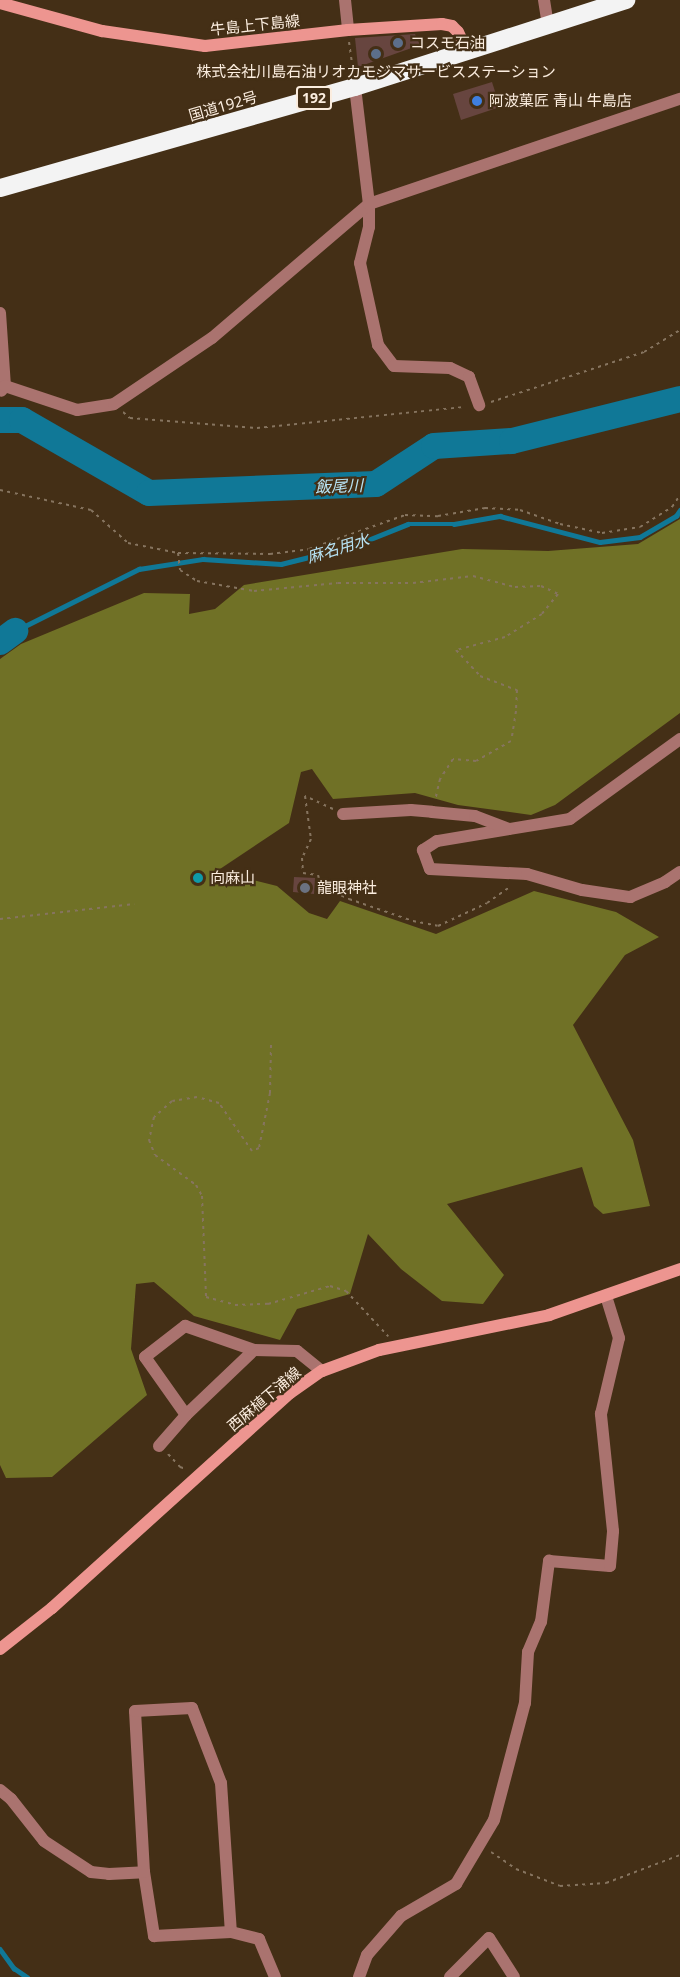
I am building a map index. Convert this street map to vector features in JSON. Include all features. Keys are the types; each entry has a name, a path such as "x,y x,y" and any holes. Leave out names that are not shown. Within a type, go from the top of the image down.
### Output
{"highway":[{"name":"国道192号","path":"0,188 355,87 626,0"}],"main road":[{"name":"牛島上下島線","path":"0,3 102,31 205,46 348,30 442,24 452,26 458,32 467,51"},
{"name":"西麻植下浦線","path":"0,1649 52,1608 290,1393 322,1371 360,1355 515,1323 606,1296 680,1269"}],"street":[{"path":"345,0 348,30"},
{"path":"544,0 548,24"},
{"path":"355,87 369,204 369,227 360,263 378,345 394,366 450,368 469,377 479,405"},
{"path":"0,313 3,389 77,410 114,404 212,338 369,204 680,99"},
{"path":"680,739 570,819 437,841 423,850 430,869 527,874 582,890 630,897 680,872"},
{"path":"343,814 411,810 475,816 511,830"},
{"path":"359,1977 367,1955 400,1916 456,1884 494,1820 525,1703 528,1652 540,1622 549,1561 610,1566 613,1531 601,1414 618,1338 606,1296"},
{"path":"186,1415 145,1357 185,1326 254,1350 297,1351 322,1371"},
{"path":"159,1446 186,1415 254,1350"},
{"path":"231,1932 221,1783 192,1708 135,1711 144,1872 154,1936 231,1932 259,1939 274,1977"},
{"path":"0,1790 11,1799 44,1841 91,1872 109,1874 144,1872"},
{"path":"450,1977 489,1938 513,1977"}],"path":[{"path":"348,30 355,87"},
{"path":"114,404 130,418 257,428 479,405 644,352 680,330"},
{"path":"0,490 91,510 128,543 178,553 270,554 309,549 405,515 438,516 485,508 520,510 560,524 602,532 640,527 672,507 680,495"},
{"path":"178,553 180,570 197,581 254,591 338,584 413,583 473,576 515,587 541,586 558,594 542,614 505,637 456,650 480,675 518,690 516,711 511,741 476,761 453,759 440,779 432,812"},
{"path":"343,814 305,796 311,839 302,858 303,873 318,875 321,886 349,899 412,921 438,926 487,903 527,874"},
{"path":"0,919 134,904"},
{"path":"271,1045 270,1093 259,1148 252,1151 219,1103 197,1097 172,1101 154,1117 149,1140 155,1155 196,1185 202,1196 206,1297 235,1305 268,1304 330,1286 346,1292 398,1346"},
{"path":"159,1446 180,1467 201,1474"},
{"path":"481,1845 516,1869 560,1886 606,1883 680,1855"}],"shaded area":[{"path":"680,519 680,713 555,805 531,815 458,805 415,793 333,799 312,769 301,772 289,823 217,871 277,886 309,913 327,919 340,901 436,934 534,891 616,912 659,937 625,955 573,1025 633,1140 650,1206 603,1214 594,1206 582,1167 447,1204 504,1275 483,1304 442,1301 401,1269 368,1234 350,1294 297,1309 280,1340 194,1316 154,1282 136,1284 131,1349 147,1395 52,1477 6,1478 0,1465 0,659 21,644 144,593 190,594 189,614 215,609 244,585 462,549 548,551 638,544"}],"building":[{"name":"株式会社川島石油リオカモジマサービスステーション","path":"415,34 420,45 358,67 355,38"},
{"name":"阿波菓匠 青山 牛島店","path":"492,82 500,107 461,120 453,94"},
{"path":"294,877 315,878 314,894 293,892"}],"waterway":[{"name":"飯尾川","path":"0,420 22,420 149,493 376,484 434,446 512,441 680,399"},
{"name":"麻名用水","path":"15,631 139,569 203,559 281,564 353,546 408,524 454,524 500,516 600,542 640,537 676,516 680,510"},
{"name":"麻名用水","path":"0,642 15,631"},
{"path":"0,1949 14,1968 27,1977"}],"place":[{"name":"コスモ石油","path":"398,43"},
{"name":"株式会社川島石油リオカモジマサービスステーション","path":"376,54"},
{"name":"阿波菓匠 青山 牛島店","path":"477,101"},
{"name":"向麻山","path":"198,878"},
{"name":"龍眼神社","path":"305,888"}]}
